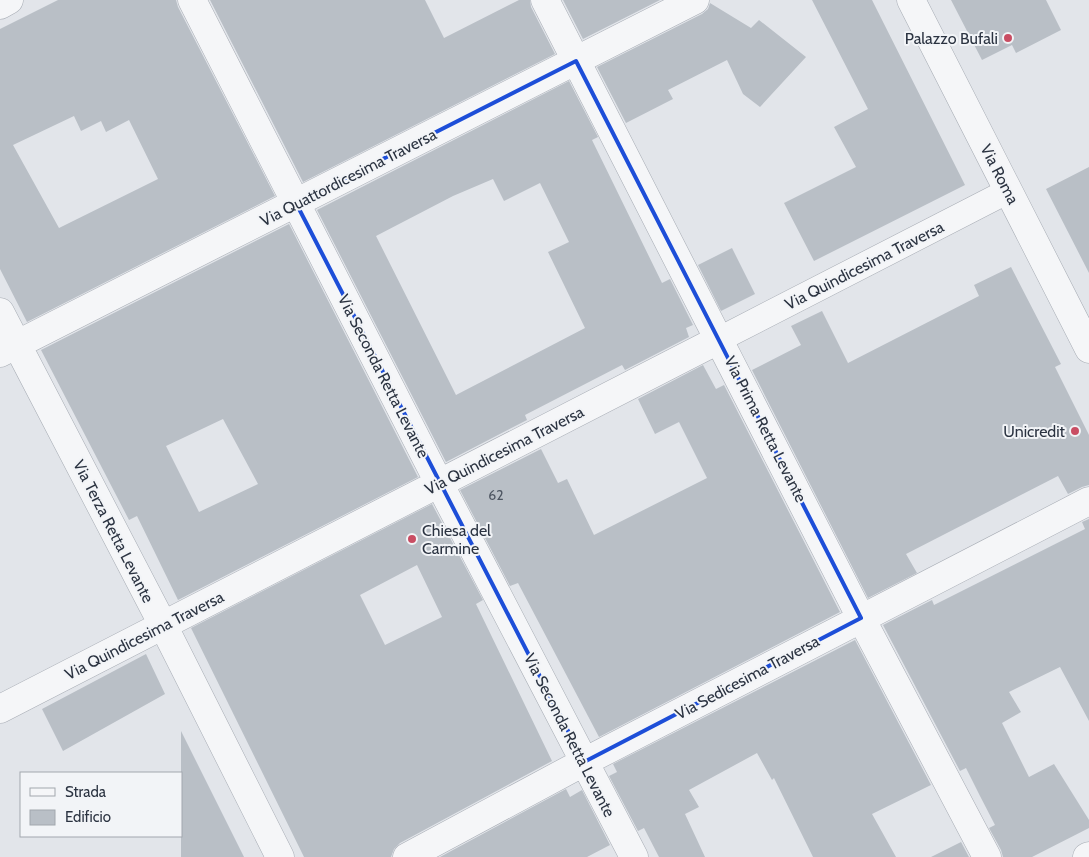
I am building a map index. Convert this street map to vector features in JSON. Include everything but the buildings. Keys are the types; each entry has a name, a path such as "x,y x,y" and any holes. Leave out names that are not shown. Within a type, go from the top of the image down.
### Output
{"street":[{"path":"0,5 9,0"},
{"name":"Via Seconda Retta Levante","path":"192,0 439,483 634,857"},
{"name":"Via Prima Retta Levante","path":"545,0 862,618 988,857"},
{"name":"Via Quattordicesima Traversa","path":"8,349 695,0"},
{"name":"Via Roma","path":"910,0 1089,349"},
{"name":"Via Quindicesima Traversa","path":"0,709 1008,192"},
{"name":"Via Terza Retta Levante","path":"0,312 8,349 163,625 280,857"},
{"name":"Via Sedicesima Traversa","path":"407,857 584,762 1089,501"}],"highlighted area":[{"path":"576,61 861,618 584,762 296,203"}],"place":[{"name":"Palazzo Bufali","path":"1008,38"},
{"name":"Unicredit","path":"1075,431"},
{"name":"Chiesa del Carmine","path":"412,539"}]}
